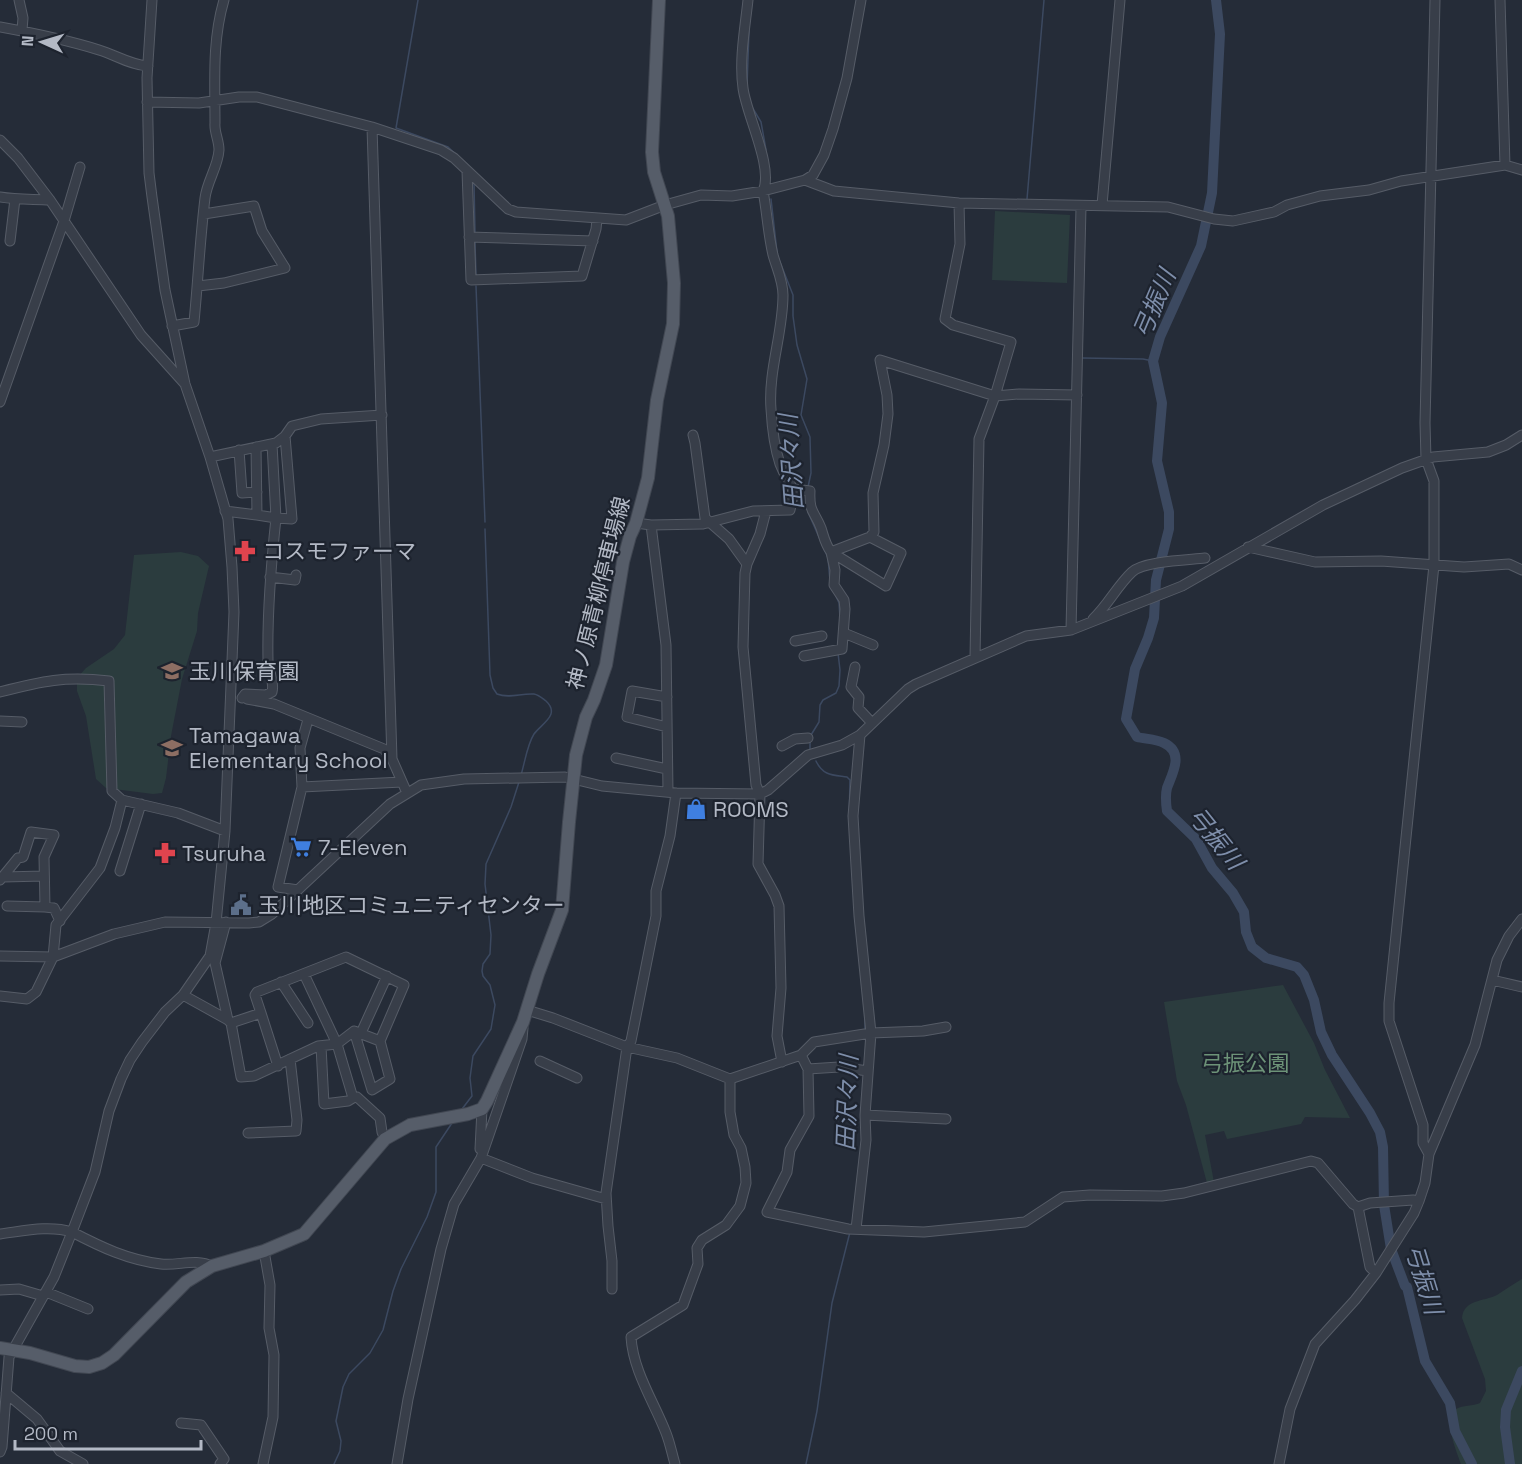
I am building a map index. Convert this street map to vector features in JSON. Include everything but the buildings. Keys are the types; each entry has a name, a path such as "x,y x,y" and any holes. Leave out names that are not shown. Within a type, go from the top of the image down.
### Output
{"main road":[{"name":"神ノ原青柳停車場線","path":"482,1109 525,1016 562,910 573,777 586,717 606,665 623,562 648,478 657,400 673,324 674,266 671,234 665,205 654,172 652,152 659,0"},
{"path":"6,1349 75,1366 89,1367 102,1363 114,1355 186,1282 212,1266 264,1251 304,1234 385,1139 410,1125 482,1109"}],"street":[{"path":"19,0 23,18 22,30"},
{"path":"152,0 147,102 149,173 172,326 185,384 210,456 225,511 232,567 234,612 225,831 221,922 215,963 241,1077 254,1076 318,1046 337,1044 358,1032 387,976"},
{"path":"172,326 194,322 205,195 216,168 219,152 219,140 214,127 214,58 216,29 224,0"},
{"path":"748,0 743,89 762,155 766,186 763,191 773,254 782,280 783,296 772,371 771,408 774,440 781,465 802,490 820,527 824,542 831,552 835,570 834,585 844,600 845,609 844,633 837,650 804,656"},
{"path":"147,102 199,103 239,97 257,97 372,127 441,150 454,158 508,209 516,212 626,220 700,195 732,196 763,191 805,180 813,175 833,129 847,78 861,0"},
{"path":"1102,205 1120,0"},
{"path":"1429,1154 1423,1143 1423,1125 1389,1021 1389,1003 1434,565 1434,481 1426,459 1425,423 1435,0"},
{"path":"1500,0 1505,165"},
{"path":"0,27 22,30 106,52 136,65 148,66"},
{"path":"372,127 392,759"},
{"path":"0,140 18,158 50,200 141,336 185,384"},
{"path":"805,180 834,191 959,203 1168,207 1214,219 1241,219 1274,212 1287,205 1320,196 1369,190 1401,181 1505,165 1522,170"},
{"path":"0,402 64,221 80,166"},
{"path":"472,176 469,237 471,280 582,276 597,219"},
{"path":"0,197 15,200 50,200"},
{"path":"10,241 15,200"},
{"path":"959,203 960,244 945,320 953,325 1011,342 979,439 975,658"},
{"path":"198,286 224,284 285,268 262,231 254,206 204,213"},
{"path":"1071,630 1081,207"},
{"path":"469,237 593,241"},
{"path":"831,552 870,537 874,532 873,493 884,445 888,414 880,360 995,396 1077,395"},
{"path":"210,456 272,444 285,436 292,426 321,419 382,415"},
{"path":"693,435 705,518 729,539 747,564"},
{"path":"0,956 53,957 114,934 165,922 259,922 272,914 383,811 407,792 421,785 441,781 573,777 602,786 672,793 760,794 768,790 808,755 842,745 860,735 908,688 1026,636 1071,630 1182,586 1323,505 1426,459 1488,452 1522,435"},
{"path":"225,511 292,519 285,436"},
{"path":"242,698 245,694 266,695 272,692 274,686 268,663 270,577 276,518 272,444"},
{"path":"256,447 257,515"},
{"path":"239,450 242,493 257,492"},
{"path":"258,481 274,481"},
{"path":"636,523 651,525 710,522 753,511 790,510 802,490"},
{"path":"766,511 760,534 747,564 743,647 756,785 760,794 758,864 779,906 781,988 777,1036 782,1062"},
{"path":"612,1289 612,1261 606,1199 614,1131 627,1047 631,1041 656,916 656,891 670,836 672,793 667,769 666,645 651,525"},
{"path":"831,552 886,586 901,554 870,537"},
{"path":"1248,548 1315,562 1381,561 1464,567 1509,564 1522,570"},
{"path":"1089,622 1105,607 1133,571 1142,566 1205,558"},
{"path":"270,577 295,580 296,575"},
{"path":"844,633 873,645"},
{"path":"795,640 822,636"},
{"path":"855,667 851,687 859,697 858,708 872,723"},
{"path":"0,692 54,679 80,678 109,681 112,791 122,800 178,813 225,831"},
{"path":"667,697 632,691 627,717 667,727"},
{"path":"230,697 274,704 384,749 392,759 407,792"},
{"path":"0,721 22,722"},
{"path":"298,890 278,887 302,787 300,748 307,723"},
{"path":"853,1229 866,1140 867,1034 853,816 860,735"},
{"path":"782,746 795,739 808,738"},
{"path":"616,758 667,769"},
{"path":"302,787 402,782"},
{"path":"0,996 27,999 32,997 53,957 56,925 100,868 115,828 122,800"},
{"path":"120,871 141,804"},
{"path":"2,878 18,858 23,857 31,832 54,835 44,857 45,907"},
{"path":"2,878 44,876"},
{"path":"7,906 54,908 60,921"},
{"path":"1279,1464 1290,1409 1315,1344 1376,1273 1419,1201 1425,1183 1429,1154 1475,1045 1497,960 1509,936 1522,919"},
{"path":"0,1452 9,1357 6,1349 45,1294 72,1232 95,1172 109,1111 130,1060 210,956 221,922"},
{"path":"278,1066 255,995 257,992 346,957 404,985 380,1041 390,1079 372,1090 358,1032"},
{"path":"304,975 337,1044 353,1098"},
{"path":"1492,980 1522,987"},
{"path":"281,982 308,1023"},
{"path":"183,994 230,1022 261,1013"},
{"path":"397,1464 408,1399 441,1249 454,1204 481,1158 522,1039 525,1016 553,1018 627,1047 677,1058 730,1079 801,1055 814,1042 867,1034 923,1031 945,1027"},
{"path":"358,1032 380,1041"},
{"path":"321,1046 324,1104 348,1101 357,1097 380,1118 385,1139"},
{"path":"801,1055 808,1069 809,1116 790,1150 787,1172 767,1212 853,1229 924,1232 1025,1222 1063,1197 1162,1196 1184,1193 1311,1161 1318,1163 1358,1207 1370,1267 1376,1273"},
{"path":"248,1133 297,1131 290,1059"},
{"path":"540,1061 577,1078"},
{"path":"808,1069 839,1067 866,1071"},
{"path":"675,1464 666,1433 657,1416 632,1350 631,1337 683,1305 698,1264 697,1248 702,1240 726,1225 740,1206 746,1183 745,1167 741,1148 734,1135 730,1112 730,1079"},
{"path":"481,1158 482,1109"},
{"path":"865,1115 946,1119"},
{"path":"481,1158 532,1178 606,1199"},
{"path":"1358,1207 1370,1203 1419,1201"},
{"path":"0,1234 34,1229 62,1229 132,1260 164,1264 203,1262 212,1266"},
{"path":"263,1464 273,1417 274,1355 269,1328 270,1285 264,1251"},
{"path":"0,1290 20,1289 45,1294 88,1309"},
{"path":"6,1393 37,1419 60,1451 83,1464"},
{"path":"181,1423 201,1425 224,1459 220,1464"}],"green space":[{"path":"995,211 1070,215 1067,283 992,280"},
{"path":"181,552 198,556 209,566 198,613 197,631 182,679 162,793 106,788 96,779 86,716 77,691 77,678 86,668 114,649 125,635 134,555"},
{"name":"弓振公園","path":"1283,985 1350,1118 1305,1117 1301,1124 1227,1139 1224,1131 1205,1135 1214,1182 1207,1183 1186,1105 1177,1081 1164,1002"},
{"path":"1522,1279 1522,1464 1461,1464 1450,1427 1452,1413 1456,1409 1480,1403 1486,1391 1485,1379 1462,1318 1466,1307 1470,1304 1497,1295"}],"waterway":[{"path":"418,0 396,128 448,147 476,173"},
{"path":"1027,199 1044,0"},
{"name":"弓振川","path":"1216,0 1220,34 1212,193 1201,246 1160,337 1153,361 1162,403 1157,461 1169,512 1169,529 1156,580 1154,618 1135,669 1126,719 1137,737 1161,742 1174,752 1174,770 1166,794 1167,811 1196,839 1212,868 1233,893 1244,912 1246,932 1252,947 1266,958 1297,967 1304,975 1314,1000 1321,1032 1332,1055 1380,1132 1383,1147 1384,1205 1391,1249 1407,1287 1425,1361 1450,1403 1455,1431 1472,1464"},
{"name":"田沢々川","path":"747,86 749,31"},
{"name":"田沢々川","path":"752,107 761,122 766,150"},
{"path":"474,183 475,232"},
{"name":"田沢々川","path":"771,199 777,252"},
{"path":"475,242 476,276"},
{"name":"田沢々川","path":"778,257 793,295 797,345 807,379 801,415 810,437 811,473 808,487"},
{"path":"476,286 485,522"},
{"path":"1082,358 1153,361"},
{"name":"田沢々川","path":"808,512 828,558 830,581"},
{"path":"485,529 490,675 493,688 497,694 502,695 537,695 546,701 551,711 551,715 532,738 521,775"},
{"name":"田沢々川","path":"835,594 839,603 840,618"},
{"name":"田沢々川","path":"811,735 819,722 820,705 823,700 836,693 839,686 838,653"},
{"name":"田沢々川","path":"810,742 810,749"},
{"name":"田沢々川","path":"816,761 825,772 847,777 850,780 849,824"},
{"path":"462,1109 472,1096 470,1078 473,1056 491,1029 495,1005 490,985 482,971 483,964 490,954 491,935 485,884 486,864 511,807 519,782"},
{"name":"田沢々川","path":"865,1020 865,1030"},
{"path":"334,1464 340,1451 341,1441 336,1421 343,1387 349,1374 370,1353 383,1330 401,1269 427,1217 436,1192 436,1147 452,1123"},
{"name":"田沢々川","path":"806,1464 817,1411 832,1303 850,1232"},
{"path":"1510,1464 1505,1427 1506,1410 1522,1371"}],"place":[{"name":"コスモファーマ","path":"245,551"},
{"name":"玉川保育園","path":"172,671"},
{"name":"Tamagawa Elementary School","path":"172,748"},
{"name":"ROOMS","path":"696,809"},
{"name":"7-Eleven","path":"301,847"},
{"name":"Tsuruha","path":"165,853"},
{"name":"玉川地区コミュニティセンター","path":"241,905"}]}
